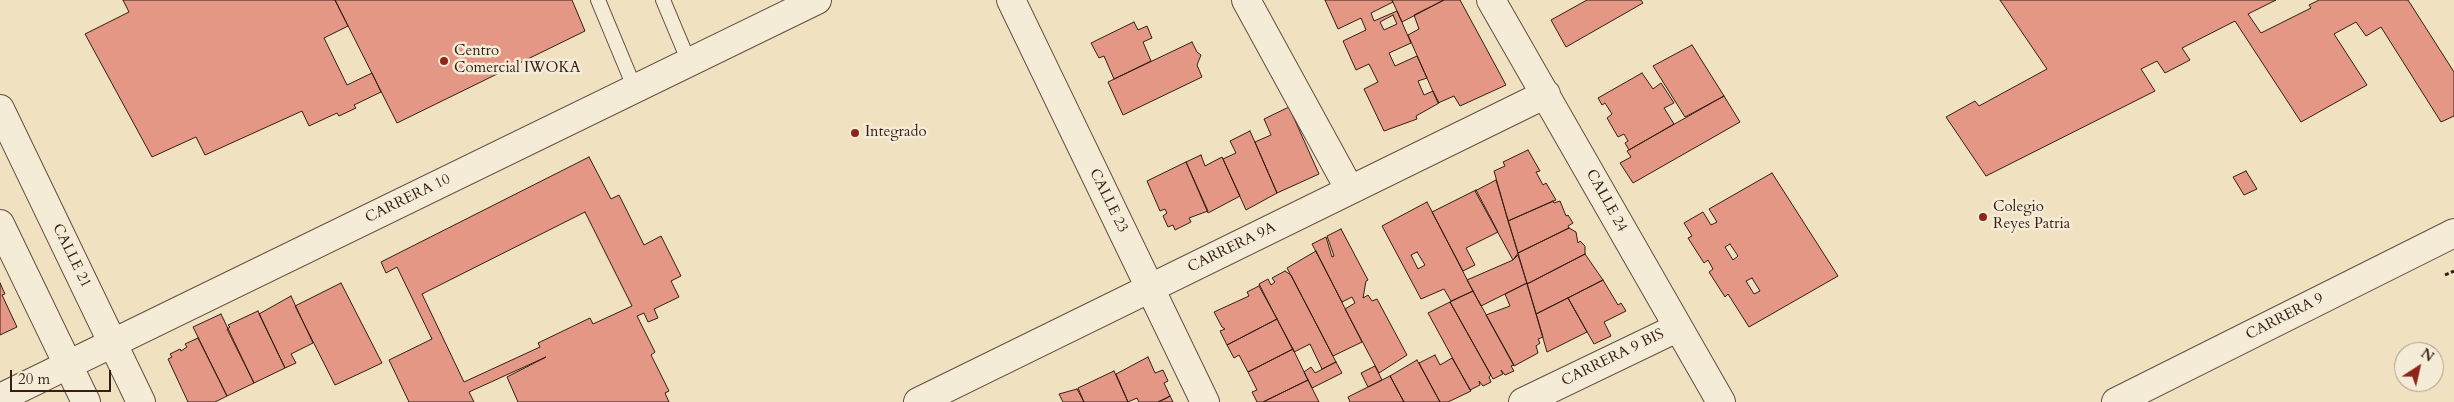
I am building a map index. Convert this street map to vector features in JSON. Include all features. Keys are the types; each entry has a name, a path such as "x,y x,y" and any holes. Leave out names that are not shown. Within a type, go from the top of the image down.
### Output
{"street":[{"name":"CARRERA 10","path":"0,398 816,0"},
{"name":"CALLE 23","path":"1010,0 1205,402"},
{"path":"1246,0 1350,190"},
{"name":"CALLE 24","path":"1492,0 1677,328 1721,402"},
{"name":"CARRERA 9A","path":"918,402 1546,94"},
{"name":"CALLE 21","path":"0,110 141,402"},
{"path":"0,224 86,402"},
{"name":"CARRERA 9","path":"2116,402 2454,233"},
{"name":"CARRERA 9 BIS","path":"1523,402 1677,328"}],"lane":[{"path":"598,0 635,89"},
{"path":"664,0 689,62"}],"building":[{"path":"123,0 335,0 348,26 324,38 347,85 372,73 381,92 354,105 356,108 339,116 337,113 309,126 302,111 205,155 196,137 152,157 85,34 129,12"},
{"name":"Centro Comercial IWOKA","path":"335,0 572,0 585,31 397,123"},
{"path":"1325,0 1392,0 1393,2 1371,13 1374,21 1397,11 1411,43 1389,53 1395,66 1417,56 1427,78 1418,81 1424,95 1433,91 1439,103 1416,116 1417,119 1384,131 1364,89 1378,82 1369,64 1356,70 1343,41 1366,30 1361,18 1338,29","holes":["1393,15 1397,24 1384,30 1380,22"]},
{"path":"1392,0 1444,0 1402,22"},
{"path":"1444,0 1460,0 1506,85 1460,106 1454,96 1438,103 1408,35 1419,29 1414,15"},
{"path":"1587,0 1641,0 1643,3 1566,47 1551,20"},
{"path":"2000,0 2276,0 2248,14 2261,33 2311,8 2309,5 2319,0 2408,0 2454,72 2454,116 2441,122 2381,27 2366,36 2356,22 2334,34 2367,85 2301,122 2235,21 2182,48 2190,60 2165,73 2157,61 2141,69 2155,91 1986,176 1946,117 1975,101 1979,106 2047,69"},
{"path":"1134,22 1138,30 1147,26 1152,38 1143,42 1151,61 1114,79 1104,56 1099,58 1091,43"},
{"path":"1192,42 1197,52 1201,55 1197,65 1202,77 1123,115 1108,82"},
{"path":"1692,45 1724,96 1685,117 1653,66"},
{"path":"1642,73 1653,89 1661,83 1674,103 1664,108 1674,124 1629,150 1625,143 1628,141 1624,134 1618,137 1607,118 1612,114 1605,103 1602,105 1598,98"},
{"path":"1724,96 1740,122 1633,183 1620,163 1631,157 1627,151"},
{"path":"1289,107 1319,174 1277,193 1255,142 1271,135 1264,119"},
{"path":"1250,131 1277,193 1246,210 1223,159 1236,153 1230,141"},
{"path":"1528,150 1540,171 1536,172 1543,185 1546,183 1556,200 1508,221 1494,171 1505,166 1503,162"},
{"path":"1201,155 1205,166 1222,157 1240,196 1208,213 1186,162"},
{"path":"589,157 611,199 619,195 644,245 661,236 681,276 671,281 679,297 654,309 658,318 648,322 644,313 637,316 655,352 651,355 669,391 665,393 669,402 518,402 507,377 546,357 469,392 474,402 409,402 389,360 432,339 397,267 386,273 381,262","holes":["585,212 632,306 593,324 590,318 538,343 540,347 464,382 422,294"]},
{"path":"1186,162 1208,211 1189,218 1191,222 1175,230 1173,225 1168,227 1163,216 1167,213 1165,209 1160,211 1147,181"},
{"path":"2246,171 2257,189 2244,195 2233,177"},
{"path":"1772,173 1838,276 1749,327 1728,294 1725,297 1709,272 1713,269 1708,260 1704,263 1688,238 1692,236 1684,223 1703,212 1711,225 1717,222 1709,209","holes":["1730,244 1738,256 1733,260 1725,247","1752,278 1760,291 1754,294 1746,281"]},
{"path":"1496,180 1518,253 1513,260 1475,191"},
{"path":"1476,190 1498,232 1466,248 1475,265 1463,271 1432,212"},
{"path":"1553,201 1554,203 1560,201 1566,216 1568,215 1573,223 1568,226 1569,228 1518,253 1508,221"},
{"path":"1427,202 1473,291 1451,301 1444,289 1421,299 1382,226","holes":["1417,252 1425,265 1418,269 1411,255"]},
{"path":"1569,228 1576,232 1578,243 1580,241 1585,246 1585,254 1527,284 1518,253"},
{"path":"1341,229 1368,280 1366,281 1363,298 1368,295 1372,301 1377,299 1407,355 1379,373 1345,309 1355,303 1352,297 1342,302 1312,244 1326,237 1332,257 1334,256 1327,236"},
{"path":"1316,251 1362,342 1333,356 1287,268"},
{"path":"1585,254 1603,280 1536,314 1527,284"},
{"path":"1518,255 1527,283 1481,306 1467,280 1513,260"},
{"path":"1285,271 1291,275 1336,362 1322,369 1310,344 1294,352 1259,284 1268,279 1271,285 1275,282 1272,278"},
{"path":"1603,280 1618,305 1621,303 1626,311 1604,322 1611,336 1594,344 1568,298"},
{"path":"0,283 5,294 2,295 17,327 0,335"},
{"path":"341,283 382,363 335,385 295,306"},
{"path":"1527,283 1543,337 1538,339 1540,343 1536,346 1538,353 1514,366 1486,315 1510,306 1505,294"},
{"path":"1259,286 1277,319 1227,345 1220,331 1225,329 1214,312 1249,296 1247,292"},
{"path":"1473,291 1514,365 1511,366 1514,371 1505,375 1501,370 1503,374 1493,379 1450,302"},
{"path":"291,296 313,343 291,354 296,363 285,368 259,314"},
{"path":"1568,298 1587,332 1547,352 1536,314"},
{"path":"1450,302 1491,375 1489,377 1491,382 1483,386 1479,381 1480,385 1470,390 1428,313"},
{"path":"258,311 285,368 254,383 227,329 230,327 228,325"},
{"path":"221,314 254,383 227,396 193,327"},
{"path":"1277,319 1293,349 1248,372 1239,355 1234,358 1227,345"},
{"path":"198,338 227,396 215,402 188,402 168,359 172,357 170,354 180,349 181,351 187,347 185,344"},
{"path":"1293,349 1308,380 1263,402 1257,402 1252,392 1257,390 1248,372"},
{"path":"1435,355 1440,365 1452,358 1471,391 1448,402 1440,402 1419,363"},
{"path":"1148,357 1155,373 1163,370 1168,381 1164,383 1170,396 1158,402 1139,402 1137,398 1128,402 1116,374"},
{"path":"1417,360 1440,402 1404,402 1390,376"},
{"path":"1336,362 1342,373 1312,388 1304,372 1311,367 1315,373"},
{"path":"1375,366 1382,380 1368,387 1361,373"},
{"path":"1114,371 1128,402 1084,402 1078,388"},
{"path":"1390,376 1404,402 1350,402 1348,397"},
{"path":"1308,380 1319,402 1263,402"},
{"path":"1077,389 1084,402 1063,402 1059,394"},
{"path":"1170,396 1173,402 1158,402 1167,398"}],"place":[{"name":"Centro Comercial IWOKA","path":"444,61"},
{"name":"Integrado","path":"855,133"},
{"name":"Colegio Reyes Patria","path":"1983,217"}]}
